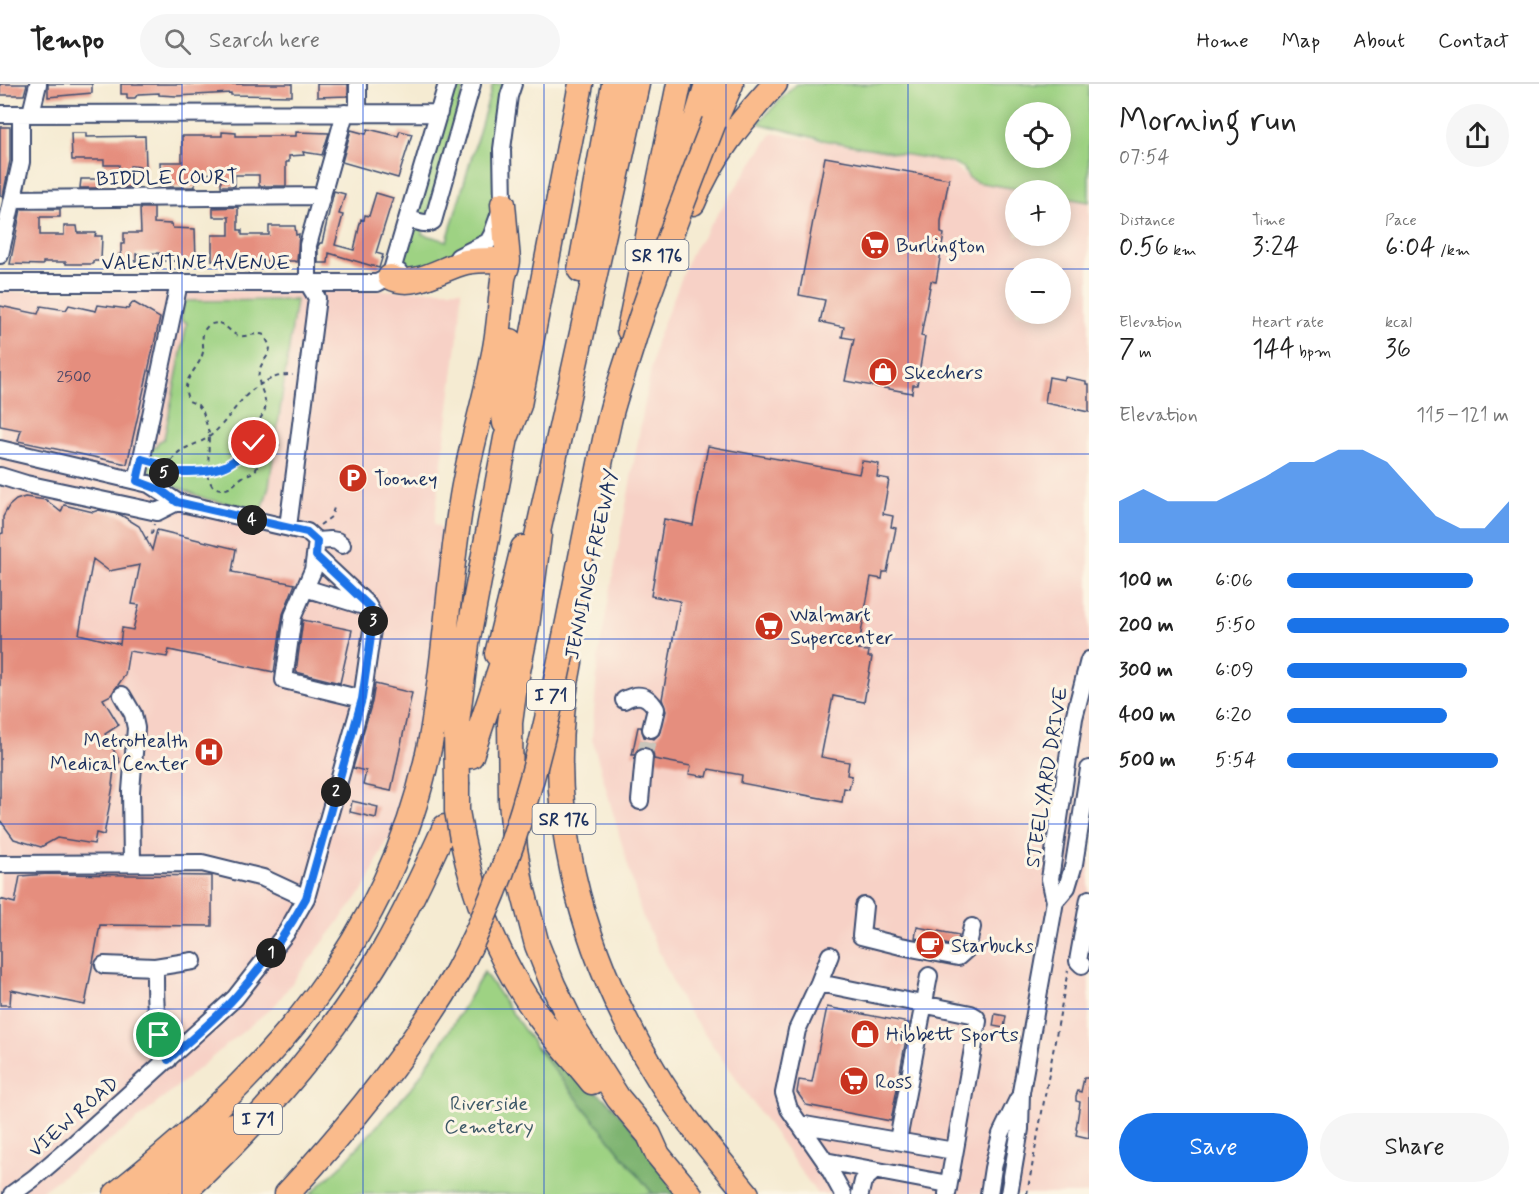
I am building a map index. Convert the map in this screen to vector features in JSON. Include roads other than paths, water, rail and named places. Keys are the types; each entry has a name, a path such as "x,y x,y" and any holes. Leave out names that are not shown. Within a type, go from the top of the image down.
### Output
{"highway":[{"path":"581,84 519,405 506,438 479,576 456,731 457,811 453,833 497,950 539,1018 640,1139 658,1155"},
{"path":"495,686 494,666 514,592 563,363 614,84"},
{"name":"I 71","path":"471,756 495,686 538,535 637,84"},
{"name":"I 71","path":"272,1194 315,1156 361,1110 414,1041 474,940 497,883 534,770 619,405 679,84"},
{"path":"619,405 653,282 706,117 708,84"},
{"path":"706,117 729,84"},
{"path":"619,405 672,253 697,193 713,161 744,117 776,84"},
{"path":"503,204 508,264 512,278 513,315 510,359 502,402 506,438"},
{"path":"390,277 399,282 417,279 463,263 480,260 508,264"},
{"path":"116,1194 188,1134 294,1026 328,982 360,932 398,853 409,823 429,746 464,480 493,359 502,302 503,276 508,264"},
{"name":"JENNINGS FREEWAY","path":"619,405 568,670 561,724 559,777 564,827 572,872 591,938 628,1026 670,1095 747,1194"},
{"name":"SR 176","path":"538,535 527,626 510,723 511,801 515,849 521,883 537,945 576,1032 618,1098 649,1135 658,1155 690,1194"},
{"name":"I 71","path":"182,1194 246,1132 326,1036 384,950 413,896 453,833"},
{"path":"148,1194 217,1138 326,1036"},
{"path":"287,1194 361,1110"}],"street":[{"path":"0,255 21,162 26,113 38,84"},
{"path":"288,527 317,298 308,283 308,245 321,196 351,113 358,84"},
{"path":"390,277 447,84"},
{"path":"408,218 419,222 434,221 472,84"},
{"path":"503,204 502,149 509,96 513,84"},
{"path":"0,114 439,112"},
{"name":"BIDDLE COURT","path":"13,199 321,196"},
{"name":"VALENTINE AVENUE","path":"0,283 377,283 400,272 420,270 480,247 492,235 503,204"},
{"path":"137,481 179,283"},
{"path":"0,449 137,481 161,490 177,502 288,527 315,539 337,541 340,545"},
{"path":"0,476 26,484 157,512 177,502"},
{"path":"315,539 313,570 293,616 284,680 362,699"},
{"path":"315,539 370,607"},
{"path":"305,588 370,607"},
{"name":"VIEW ROAD","path":"12,1194 34,1178 235,998 286,933 306,898 362,699 374,616 370,607"},
{"name":"STEELYARD DRIVE","path":"1010,1194 1020,1129 1022,1092 1055,901 1050,879 1076,711 1089,660"},
{"path":"122,695 133,714 136,728 131,791 132,863"},
{"path":"624,700 638,696 645,696 649,699 656,708 651,729"},
{"path":"640,801 644,757"},
{"name":"STEELYARD DRIVE","path":"1055,901 1067,887 1074,864 1089,769"},
{"path":"0,864 202,863 263,878 306,898"},
{"path":"1082,965 1078,961 1089,899"},
{"path":"864,906 861,936 901,946 958,957 967,949 972,927"},
{"path":"830,955 797,1030 784,1093 789,1109 825,1161 843,1194"},
{"path":"104,965 155,967 193,961"},
{"path":"155,967 155,1007 159,1035 168,1060"},
{"path":"898,1140 929,976"},
{"path":"819,983 971,1014 978,1021 947,1189 825,1161"},
{"name":"STEELYARD DRIVE","path":"989,1194 1001,1134 1022,1092"},
{"path":"799,1124 954,1151"},
{"path":"860,1194 863,1182 873,1172"}],"tunnel":[{"path":"644,757 651,729"}],"place":[{"name":"Burlington","path":"875,245"},
{"name":"Skechers","path":"883,372"},
{"name":"Toomey","path":"353,478"},
{"name":"Walmart Supercenter","path":"769,626"},
{"name":"MetroHealth Medical Center","path":"209,752"},
{"name":"Starbucks","path":"930,945"},
{"name":"Hibbett Sports","path":"865,1034"},
{"name":"Ross","path":"854,1081"}],"park label":[{"name":"Riverside Cemetery","path":"489,1114"}]}
